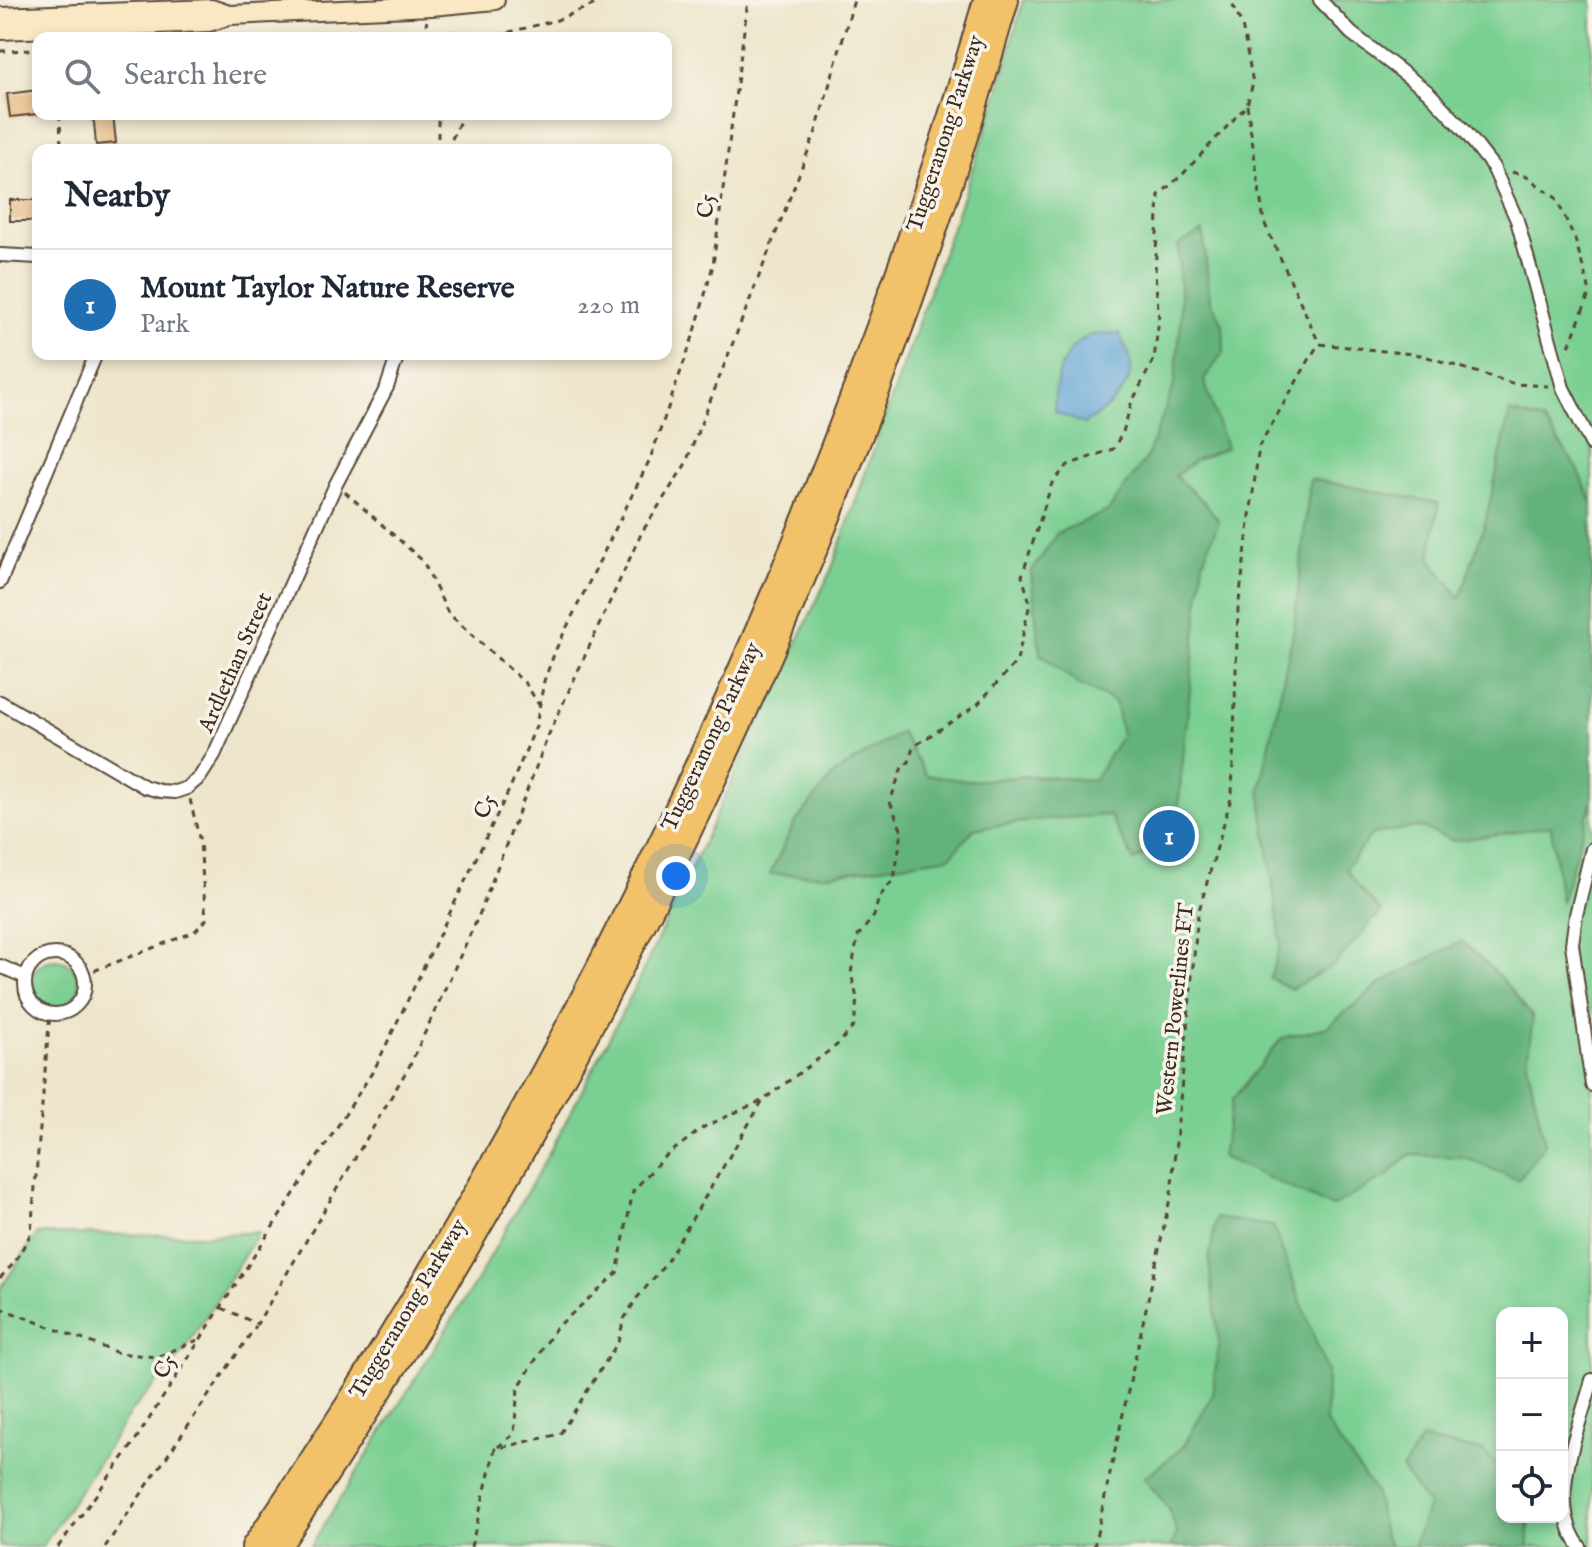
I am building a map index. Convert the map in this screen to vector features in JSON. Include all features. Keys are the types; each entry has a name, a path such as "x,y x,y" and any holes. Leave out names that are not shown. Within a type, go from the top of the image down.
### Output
{"highway":[{"name":"Tuggeranong Parkway","path":"254,1547 378,1359 450,1239 586,995 692,779 762,624 832,453 937,159 986,0"},
{"name":"Tuggeranong Parkway","path":"278,1547 425,1320 545,1113 658,896 718,771 833,502 899,329 947,191 1006,0"}],"main road":[{"path":"0,30 209,22 229,15 432,6 495,0"},
{"path":"0,17 211,9 229,15"}],"street":[{"path":"1320,0 1351,33 1428,92 1493,167 1517,220 1563,388 1592,445"},
{"path":"0,255 32,257"},
{"path":"0,582 93,360"},
{"name":"Ardlethan Street","path":"187,788 200,777 214,755 336,484 387,387 396,360"},
{"path":"0,702 145,787 175,792 187,788"},
{"path":"1592,849 1572,944 1592,1085"},
{"path":"54,954 77,964 83,975 84,988 78,1002 66,1012 50,1013 40,1010 29,1000 25,977 35,962 54,954"},
{"path":"0,966 25,977"},
{"path":"1580,1547 1573,1538 1565,1514 1563,1489 1592,1380"}],"path":[{"path":"517,32 605,0"},
{"name":"C5","path":"58,1547 131,1447 375,1068 510,788 536,726 544,681 556,649 650,459 696,328 713,265 748,0"},
{"path":"105,1547 257,1324 410,1065 479,915 548,736 642,532 685,465 816,131 854,0"},
{"path":"1230,0 1242,25 1253,83 1247,105 1264,222 1319,343 1421,355 1515,384 1563,388"},
{"path":"0,51 32,50"},
{"path":"471,1547 495,1449 514,1434 518,1388 555,1329 617,1273 633,1191 662,1159 704,1127 763,1100 837,1045 854,1026 857,998 851,973 858,936 874,916 879,897 894,879 902,832 890,802 902,767 909,762 913,747 977,705 1017,661 1030,603 1022,576 1052,483 1068,465 1113,449 1154,359 1159,319 1155,274 1159,195 1183,174 1247,105"},
{"path":"60,120 61,144"},
{"path":"438,120 438,144"},
{"path":"450,144 460,120"},
{"path":"1493,167 1527,177 1556,198 1575,239 1590,292 1559,374"},
{"name":"Western Powerlines FT","path":"1094,1547 1171,1194 1198,914 1232,795 1238,609 1259,446 1319,343"},
{"path":"336,484 423,561 448,613 526,684 540,705"},
{"path":"83,975 194,932 206,920 200,842 187,788"},
{"path":"0,1278 15,1262 31,1233 50,1013"},
{"path":"495,1449 560,1434 618,1342 624,1319 664,1266 763,1100"},
{"path":"220,1307 257,1324"},
{"path":"0,1308 118,1353 157,1357 200,1339"}],"green space":[{"path":"1023,0 1592,0 1592,1547 310,1547 477,1280 558,1137 633,992 832,568 994,108"},
{"path":"1203,231 1210,300 1223,324 1224,351 1204,380 1226,448 1196,460 1175,476 1205,503 1219,521 1203,562 1175,837 1134,861 1109,815 1037,820 974,829 950,857 826,875 770,874 794,824 835,773 901,732 926,775 968,781 1031,776 1094,780 1122,735 1115,702 1078,684 1040,654 1031,573 1057,533 1108,511 1147,457 1175,383 1181,320 1178,245"},
{"path":"1510,412 1544,421 1578,469 1592,503 1592,800 1561,903 1551,826 1453,841 1419,827 1372,834 1346,868 1359,888 1381,911 1334,965 1291,989 1270,978 1281,944 1260,790 1294,628 1310,479 1439,503 1430,558 1460,598 1486,520"},
{"path":"1462,941 1501,978 1533,1017 1527,1062 1545,1144 1518,1180 1463,1157 1409,1155 1387,1176 1332,1207 1222,1157 1232,1100 1282,1038 1327,1027 1381,983"},
{"path":"55,960 72,967 79,984 72,1001 55,1008 38,1001 31,984 38,967"},
{"path":"1216,1218 1273,1226 1327,1372 1326,1423 1375,1492 1384,1535 1391,1547 1171,1547 1177,1533 1168,1507 1144,1478 1183,1447 1212,1396 1219,1344 1209,1261"},
{"path":"259,1232 180,1357 133,1409 42,1547 0,1547 0,1289 37,1234 208,1235"},
{"path":"1421,1439 1483,1451 1496,1463 1496,1523 1529,1523 1529,1547 1413,1547 1428,1505 1402,1470"}],"water":[{"path":"1119,333 1129,354 1131,368 1118,396 1084,424 1055,412 1061,367 1073,348 1092,335"}],"building":[{"path":"32,91 32,115 10,117 7,94"},
{"path":"114,120 116,143 96,144 94,122"},
{"path":"10,200 32,200 32,221 10,221"}],"place":[{"name":"Mount Taylor Nature Reserve","path":"1169,836"}]}
